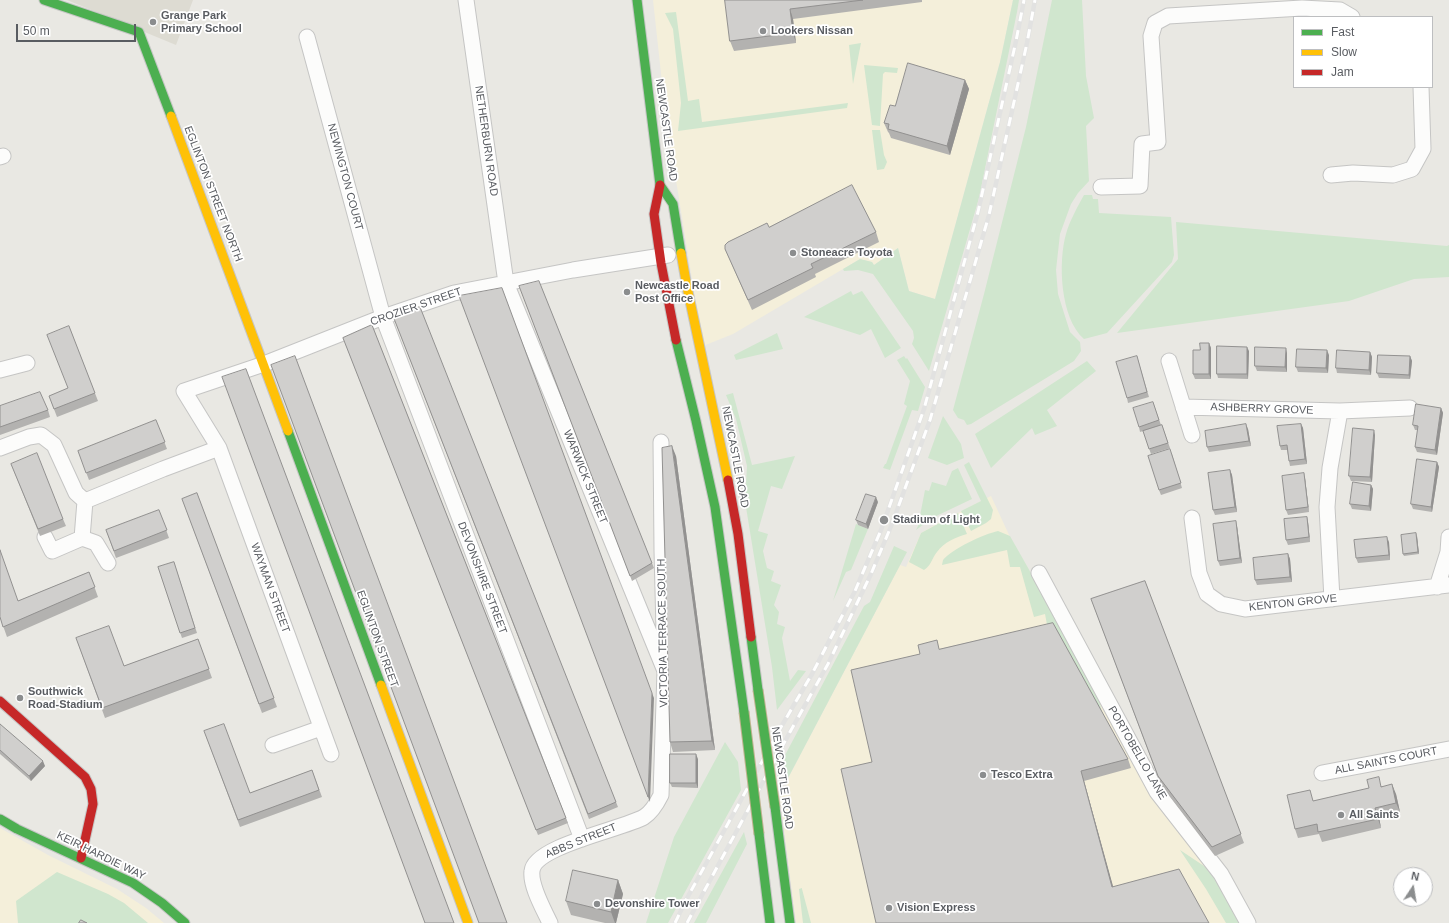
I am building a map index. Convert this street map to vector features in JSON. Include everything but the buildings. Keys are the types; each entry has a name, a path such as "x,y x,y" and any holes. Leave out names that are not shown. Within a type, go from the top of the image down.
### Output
{"main road":[{"name":"EGLINTON STREET NORTH","path":"44,0 138,32 264,364"},
{"name":"NEWCASTLE ROAD","path":"637,0 660,186 673,204 687,287 722,450 736,526 790,923"},
{"path":"660,186 654,214 660,257 672,324 715,507 744,712 770,923"},
{"name":"EGLINTON STREET","path":"264,364 468,923"},
{"path":"0,701 85,777 91,789 93,804 81,858"},
{"name":"KEIR HARDIE WAY","path":"0,819 17,829 133,883 162,903 185,923"}],"street":[{"name":"NETHERBURN ROAD","path":"466,0 506,283"},
{"path":"1101,187 1140,186 1142,144 1158,142 1151,36 1154,23 1168,16 1302,8 1346,9"},
{"name":"NEWINGTON COURT","path":"307,37 383,317"},
{"path":"1332,175 1353,173 1393,175 1412,169 1423,149 1421,88"},
{"name":"CROZIER STREET","path":"184,391 264,364 383,317 454,293 573,270 681,253"},
{"name":"WARWICK STREET","path":"506,283 665,671"},
{"name":"DEVONSHIRE STREET","path":"383,317 582,839"},
{"path":"1169,361 1192,435"},
{"path":"0,370 27,364"},
{"name":"WAYMAN STREET","path":"184,391 219,448 331,754"},
{"name":"ASHBERRY GROVE","path":"1184,407 1340,411 1410,408"},
{"path":"1332,599 1326,507 1330,468 1340,411"},
{"path":"0,448 29,437 41,435 54,445 76,493 85,501"},
{"name":"VICTORIA TERRACE SOUTH","path":"644,816 656,806 661,795 665,671 661,442"},
{"path":"85,501 219,448"},
{"path":"82,538 85,501"},
{"name":"KENTON GROVE","path":"1192,518 1199,573 1207,594 1221,604 1245,609 1443,586 1449,537"},
{"path":"44,537 52,551 82,538 96,544 108,563"},
{"name":"PORTOBELLO LANE","path":"1039,574 1157,792 1221,874 1248,923"},
{"path":"273,746 321,728"},
{"name":"ALL SAINTS COURT","path":"1322,773 1449,749"},
{"name":"ABBS STREET","path":"550,923 532,881 532,870 536,861 544,855 582,839 644,816"}],"shaded area":[{"name":"Grange Park Primary School","path":"67,0 193,0 176,45"},
{"path":"653,0 1013,0 1000,62 935,299 909,291 898,248 874,265 872,262 860,259 733,334 703,346 666,119"},
{"path":"991,496 1010,537 1165,811 1213,872 1242,923 796,923 780,798 787,787 786,782 900,565 906,567 921,533"},
{"path":"0,828 48,855 117,889 146,908 164,923 0,923"}],"green space":[{"path":"1013,0 1019,0 979,198 929,371 912,344 914,338 913,331 873,274 858,270 844,271 843,269 860,259 872,262 874,265 898,248 909,291 935,299 1000,62"},
{"path":"1052,0 1082,0 1086,76 1094,118 1086,126 1089,181 1078,193 1071,204 1060,234 1056,270 1058,294 1070,332 1080,342 1081,351 1074,361 967,425 964,420 958,418 953,410 1026,127"},
{"path":"676,12 688,101 699,99 702,122 848,103 847,108 678,131 681,103 673,29 665,13"},
{"path":"861,43 853,84 849,45"},
{"path":"864,65 898,68 897,73 885,72 883,74 880,126 872,125"},
{"path":"872,130 880,130 884,155 887,162 884,169 877,170"},
{"path":"1084,195 1092,195 1093,199 1098,199 1099,213 1171,217 1174,255 1172,262 1107,333 1084,339 1076,330 1070,318 1066,304 1063,289 1062,259 1066,234"},
{"path":"1176,222 1449,245 1449,277 1414,279 1349,301 1117,333 1178,259"},
{"path":"851,291 853,295 862,291 901,348 885,358 871,329 860,335 804,317"},
{"path":"777,333 783,349 736,360 734,355"},
{"path":"904,356 906,359 907,358 925,387 918,411 912,410 890,470 883,468 886,464 907,406 904,404 910,381 897,360"},
{"path":"1087,361 1096,371 1047,410 1057,426 1035,435 1032,428 991,468 975,434"},
{"path":"733,393 752,465 795,456 782,489 771,486 758,531 768,534 763,551 767,568 774,571 771,581 781,585 774,605 779,612 777,624 785,627 782,638 790,681 798,670 806,671 777,710 772,667 745,501 747,466 736,419 726,395"},
{"path":"943,416 961,444 964,458 947,465 928,458"},
{"path":"969,462 993,510 991,519 971,531 961,511 981,501 964,465"},
{"path":"958,468 972,499 932,518 916,530 925,490 929,491 932,482 946,486 952,471"},
{"path":"958,513 967,534 955,538 943,545 924,570 909,562 921,533"},
{"path":"856,524 868,529 851,570 846,572 833,601"},
{"path":"998,531 1010,536 1096,688 1104,720 1049,635 1045,614 1034,617 1020,567 1010,567 1007,550 942,565 943,560 953,551 977,539"},
{"path":"894,546 907,552 786,782 783,759 864,606 870,602"},
{"path":"725,742 738,762 741,790 668,923 646,923 674,837"},
{"path":"744,832 747,844 706,923 694,923"},
{"path":"1180,850 1213,872 1242,923 1226,923 1206,889"},
{"path":"57,872 108,894 124,903 148,923 18,923 16,901"},
{"path":"802,888 811,923 803,923 799,889"}],"railway":[{"path":"675,923 686,900 781,727 812,674 855,591 881,530 924,409 978,212 1024,0"},
{"path":"687,923 828,664 871,574 892,524 930,420 989,215 1035,0"}],"traffic: fast":[{"path":"44,0 139,32 171,116"},
{"path":"637,0 660,185 673,204 681,253"},
{"path":"676,340 715,507 744,712"},
{"path":"288,431 381,685"},
{"path":"751,637 758,690"},
{"path":"758,690 775,807"},
{"path":"744,712 759,834"},
{"path":"775,807 790,923"},
{"path":"0,819 17,829 133,883 162,903 185,923"},
{"path":"759,834 770,923"}],"traffic: slow":[{"path":"171,116 288,431"},
{"path":"681,253 728,480"},
{"path":"381,685 468,923"}],"traffic: jam":[{"path":"660,185 654,214 661,263 676,340"},
{"path":"728,480 738,534 751,637"},
{"path":"0,701 85,777 91,789 93,804 81,858"}],"place":[{"name":"Grange Park Primary School","path":"153,22"},
{"name":"Lookers Nissan","path":"763,31"},
{"name":"Stoneacre Toyota","path":"793,253"},
{"name":"Newcastle Road Post Office","path":"627,292"},
{"name":"Stadium of Light","path":"884,520"},
{"name":"Southwick Road-Stadium","path":"20,698"},
{"name":"Tesco Extra","path":"983,775"},
{"name":"All Saints","path":"1341,815"},
{"name":"Devonshire Tower","path":"597,904"},
{"name":"Vision Express","path":"889,908"}]}
